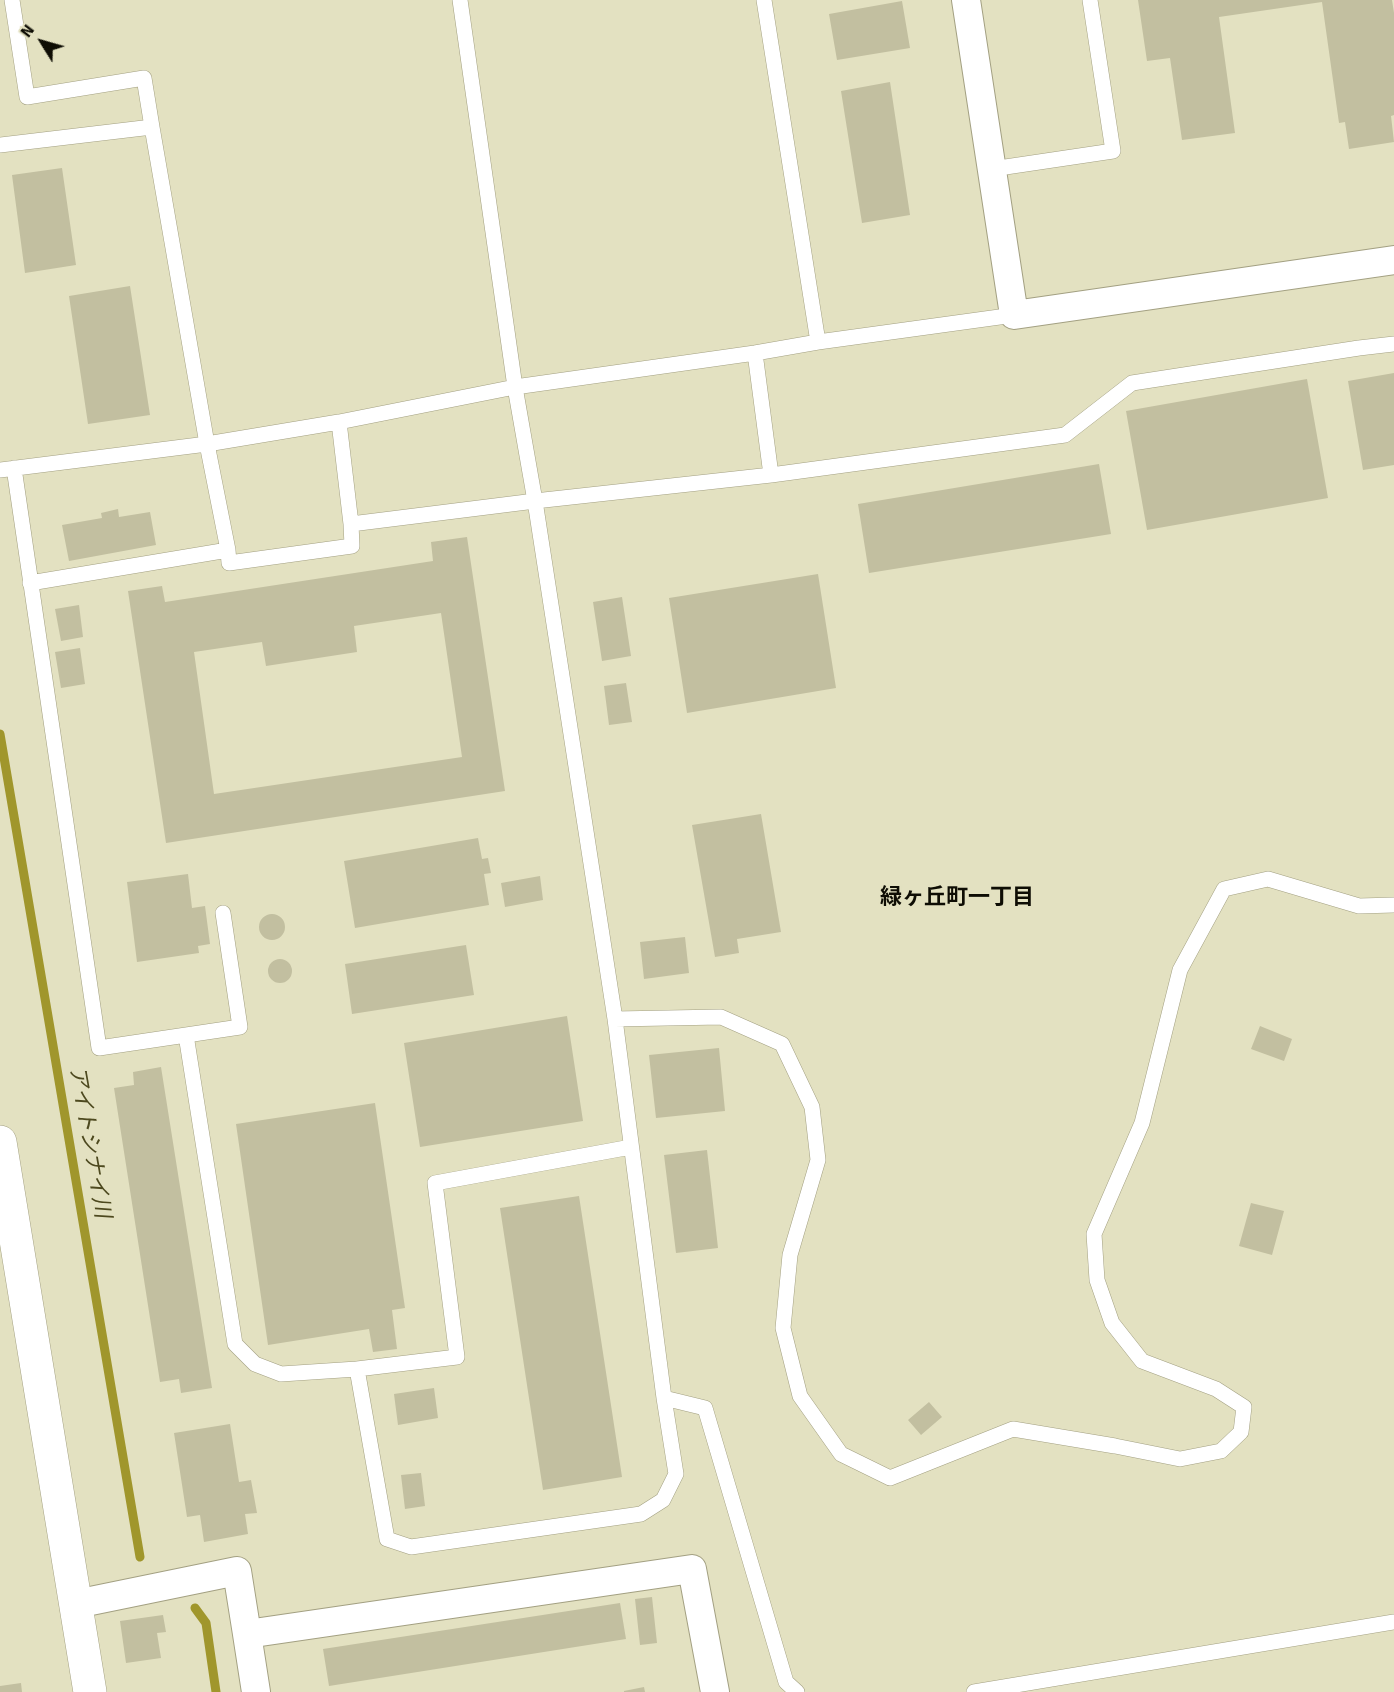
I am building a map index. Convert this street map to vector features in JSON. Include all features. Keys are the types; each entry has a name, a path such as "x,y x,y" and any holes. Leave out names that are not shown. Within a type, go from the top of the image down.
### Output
{"street":[{"path":"966,0 1014,315 1394,260"},
{"path":"0,1142 90,1692"},
{"path":"247,1634 692,1569 715,1692"},
{"path":"76,1604 237,1571 256,1692"}],"lane":[{"path":"12,0 27,97 144,78 229,563 352,546 339,422"},
{"path":"357,1369 387,1539 411,1547 641,1514 663,1500 676,1474 615,1019 516,387 460,0"},
{"path":"764,0 818,342"},
{"path":"992,169 1113,151 1090,0"},
{"path":"0,145 152,127"},
{"path":"223,914 240,1027 99,1048 30,583 7,469 207,444 339,422 516,387 1014,315"},
{"path":"351,524 771,475 1065,435 1132,383 1394,344"},
{"path":"754,353 771,475"},
{"path":"30,583 228,550"},
{"path":"615,1019 721,1017 782,1044 812,1107 818,1160 790,1255 783,1328 800,1396 841,1454 890,1478 1013,1429 1180,1459 1221,1451 1241,1431 1244,1407 1216,1389 1142,1361 1112,1323 1097,1280 1094,1234 1142,1124 1180,970 1224,889 1268,879 1359,906 1394,905"},
{"path":"186,1035 236,1344 255,1364 281,1374 357,1369 457,1357 435,1183 631,1147"},
{"path":"664,1398 705,1408 786,1682 797,1692"},
{"path":"974,1692 1394,1622"}],"building":[{"path":"1138,0 1392,0 1394,115 1391,116 1394,142 1349,149 1345,122 1339,123 1322,2 1219,17 1235,133 1182,140 1170,58 1147,61"},
{"path":"902,1 910,48 837,60 829,14"},
{"path":"890,82 910,215 862,223 841,91"},
{"path":"62,168 76,265 25,273 12,175"},
{"path":"130,286 150,415 88,424 69,296"},
{"path":"1394,373 1394,465 1363,470 1348,381"},
{"path":"1307,379 1328,498 1147,530 1126,411"},
{"path":"1099,464 1111,534 869,573 858,504"},
{"path":"118,509 119,517 150,512 156,545 69,561 62,525 102,518 101,513"},
{"path":"467,537 505,791 166,843 128,591 162,586 165,602 433,561 431,542","holes":["441,613 462,757 214,794 194,652 262,642 266,666 357,652 354,626"]},
{"path":"818,574 836,688 687,713 669,598"},
{"path":"622,597 631,656 602,661 593,602"},
{"path":"79,605 83,637 61,641 55,609"},
{"path":"80,648 85,684 61,688 55,652"},
{"path":"626,683 632,722 609,725 604,686"},
{"path":"761,814 781,932 737,939 739,953 715,957 692,825"},
{"path":"478,838 482,859 488,858 491,873 484,874 489,905 355,928 344,861"},
{"path":"188,874 192,908 205,906 210,944 198,946 199,953 137,962 127,882"},
{"path":"540,876 543,900 505,907 501,883"},
{"path":"272,914 281,918 285,927 281,936 272,940 263,936 259,927 263,918"},
{"path":"685,937 689,973 644,979 640,942"},
{"path":"466,945 474,995 352,1014 345,964"},
{"path":"280,959 289,962 292,971 289,980 280,983 271,980 268,971 271,962"},
{"path":"567,1016 583,1121 420,1147 404,1043"},
{"path":"1260,1026 1292,1039 1284,1061 1251,1049"},
{"path":"719,1048 725,1111 656,1118 649,1055"},
{"path":"161,1067 212,1388 181,1393 179,1379 160,1382 114,1088 134,1085 133,1072"},
{"path":"375,1103 405,1308 392,1310 397,1349 373,1352 369,1329 268,1345 236,1124"},
{"path":"707,1150 718,1248 676,1253 664,1155"},
{"path":"579,1196 622,1477 543,1490 500,1208"},
{"path":"1251,1203 1284,1211 1272,1255 1239,1246"},
{"path":"434,1388 438,1418 398,1425 394,1394"},
{"path":"929,1402 942,1417 921,1435 908,1420"},
{"path":"230,1424 239,1482 251,1480 257,1513 245,1514 248,1534 204,1542 200,1515 187,1517 174,1433"},
{"path":"421,1473 425,1506 405,1509 401,1475"},
{"path":"652,1597 657,1643 640,1645 635,1599"},
{"path":"620,1603 626,1639 329,1686 323,1649"},
{"path":"163,1615 166,1632 157,1633 161,1658 126,1663 120,1621"},
{"path":"21,1683 22,1692 0,1692 0,1686"},
{"path":"644,1687 645,1692 624,1692 624,1691"}],"waterway":[{"name":"アイトシナイ川","path":"0,734 140,1557"},
{"name":"アイトシナイ川","path":"195,1608 206,1623 216,1692"}],"district":[{"name":"緑ヶ丘町一丁目","path":"957,898"}]}
